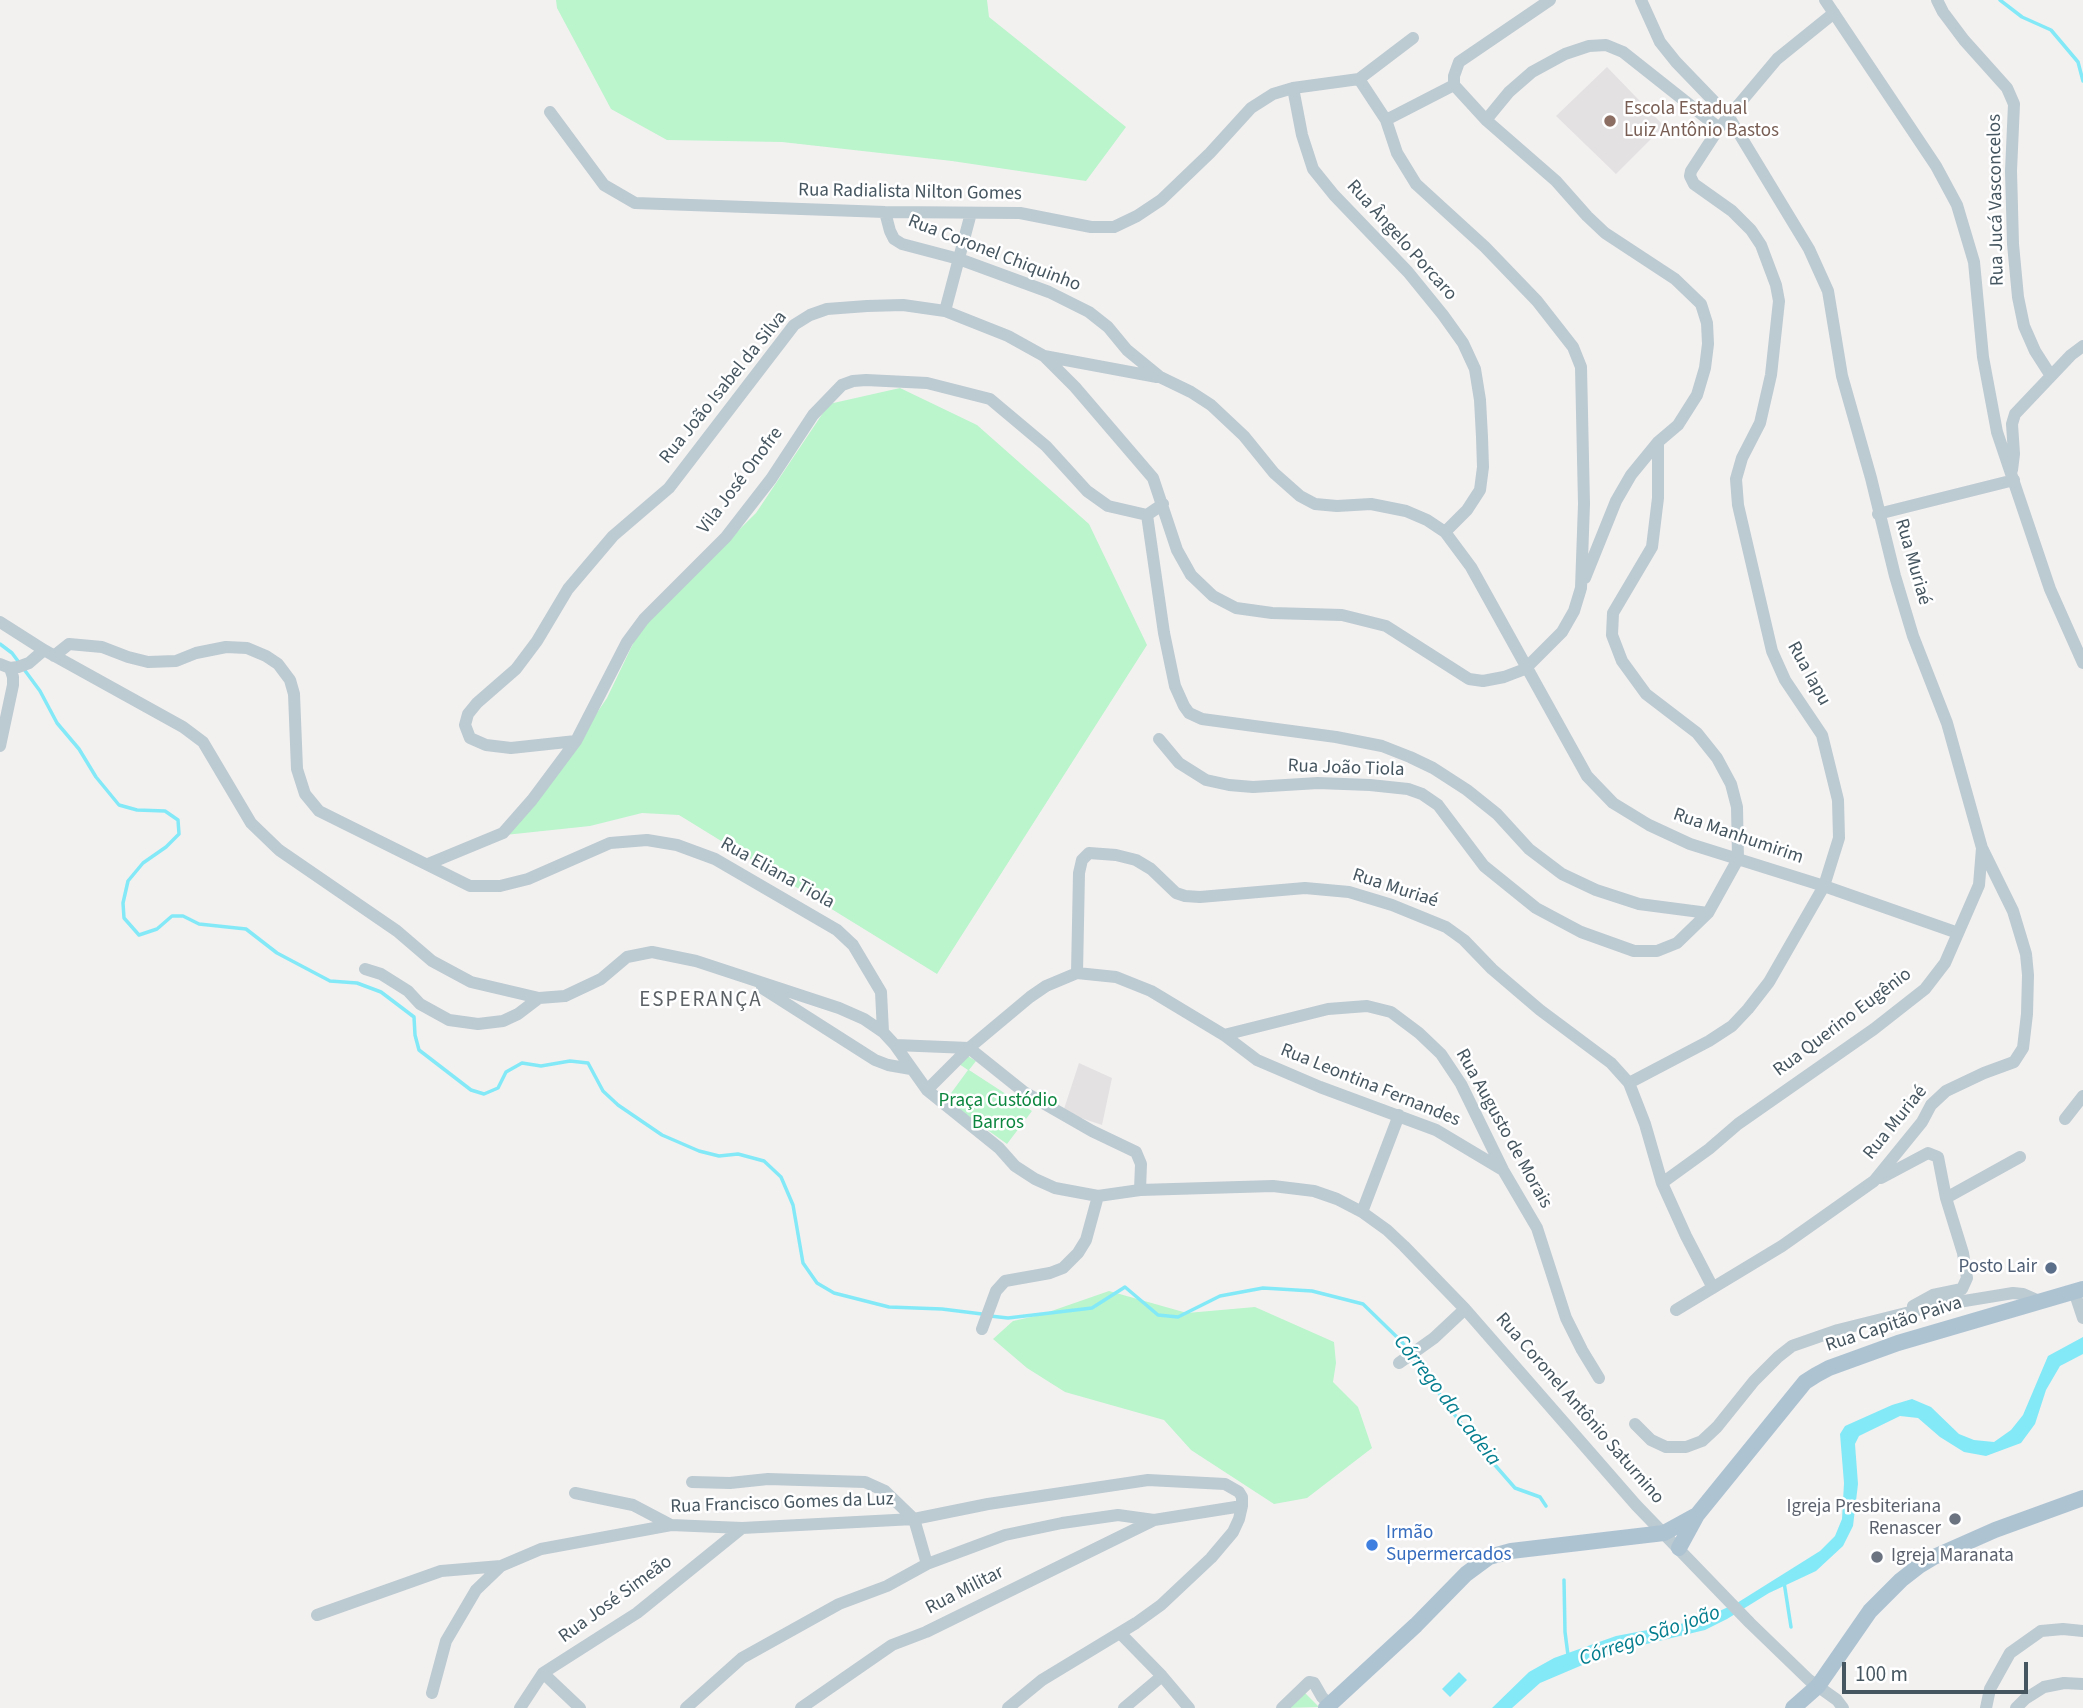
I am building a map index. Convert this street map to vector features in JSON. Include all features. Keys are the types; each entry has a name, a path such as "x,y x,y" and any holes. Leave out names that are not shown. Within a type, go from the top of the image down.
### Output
{"main road":[{"name":"Rua Capitão Paiva","path":"1697,1515 1805,1382 1816,1375 1898,1343 2079,1290"},
{"path":"1793,1708 1870,1611 1919,1566 1995,1530 2083,1498"},
{"path":"1329,1707 1460,1580 1489,1557 1511,1551 1664,1533 1697,1515"},
{"path":"1679,1548 1697,1515"},
{"path":"1787,1708 1814,1683"}],"street":[{"path":"1550,0 1459,62 1454,85 1486,120 1539,164 1605,233 1675,279 1701,304 1707,323 1708,344 1705,368 1697,395 1678,425 1658,442 1631,475 1616,501 1574,611 1562,632 1525,669 1483,681 1469,679 1386,626 1342,615 1272,613 1236,608 1213,596 1191,575 1177,550 1163,504 1147,515 1164,633 1175,686 1189,713 1202,719 1382,746 1433,768 1467,790 1497,814 1529,849 1562,874 1596,890 1639,904 1708,913"},
{"name":"Rua Muriaé","path":"1077,974 1079,873 1082,860 1089,853 1136,860 1163,878 1176,892 1185,896 1305,888 1349,892 1392,905 1446,927 1464,940 1492,969 1540,1010 1611,1063 1629,1083 1662,1183 1713,1288 1782,1246 1874,1181 1939,1098 1964,1082 2014,1062 2023,1048 2028,1001 2026,954 2013,911 1982,848 1947,723 1913,636 1842,376 1828,292 1809,249 1729,117 1660,42 1641,0"},
{"path":"1825,0 1936,166 1961,217 1974,262 1983,357 1997,432 2050,589 2083,663"},
{"name":"Rua Jucá Vasconcelos","path":"1937,0 1964,40 2007,88 2014,104 2011,181 2018,297 2029,338 2051,376"},
{"path":"1486,120 1509,92 1532,72 1565,54 1589,46 1606,45 1623,52 1719,128 1777,59 1834,13"},
{"name":"Rua Radialista Nilton Gomes","path":"550,112 604,185 635,203 885,212 1020,213 1091,227 1114,227 1138,216 1161,200 1210,153 1251,108 1273,94 1293,88 1359,79 1413,38"},
{"path":"1359,79 1386,120 1397,153 1416,184 1485,247 1536,301 1573,347 1581,368 1583,394 1584,504 1581,588"},
{"path":"1386,120 1454,85"},
{"name":"Rua Ângelo Porcaro","path":"1293,88 1302,135 1313,169 1334,195 1408,272 1443,315 1463,343 1475,369 1482,437 1483,467 1480,490 1467,510 1445,532"},
{"name":"Rua Iapu","path":"1629,1083 1732,1026 1769,982 1824,886 1839,838 1838,800 1822,735 1785,680 1772,651 1738,505 1736,478 1742,458 1760,423 1771,375 1779,301 1761,245 1751,230 1732,211 1691,180 1691,171 1719,128"},
{"name":"Rua Coronel Chiquinho","path":"885,212 894,239 902,244 959,259 1049,292 1089,312 1108,327 1127,351 1160,377 1211,405 1244,436 1274,473 1300,496 1315,504 1371,504 1406,511 1445,532"},
{"path":"945,311 971,213"},
{"name":"Rua João Isabel da Silva","path":"576,741 511,748 486,745 470,738 465,725 468,714 477,703 516,669 537,641 568,589 613,536 669,488 794,325 827,309 903,305 945,311 1008,335 1044,356 1075,387 1153,478 1163,504"},
{"path":"2012,477 2012,424 2015,414 2083,346"},
{"path":"1044,356 1160,377"},
{"name":"Vila José Onofre","path":"428,864 503,833 576,741 627,642 644,619 726,537 771,479 813,415 842,385 853,381 928,383 990,399 1046,446 1087,491 1108,506 1147,515"},
{"path":"1658,442 1658,498 1651,547 1613,613 1612,635 1622,661 1646,694 1698,733 1717,758 1731,784 1737,807 1738,859"},
{"path":"1878,514 2012,477"},
{"name":"Rua Manhumirim","path":"1445,532 1471,567 1525,669 1548,704 1587,776 1613,803 1649,825 1689,844 1824,886 1958,933"},
{"name":"Rua Coronel Antônio Saturnino","path":"0,622 49,653 183,727 203,742 251,823 279,850 397,931 432,961 471,982 539,998 565,996 601,979 626,957 652,952 696,961 839,1008 864,1019 883,1032 895,1045 927,1090 999,1148 1016,1166 1055,1188 1098,1196 1140,1190 1273,1186 1314,1191 1362,1212 1396,1238 1465,1309 1587,1450 1750,1623 1843,1708"},
{"name":"Rua Eliana Tiola","path":"49,653 69,644 102,647 148,662 176,661 226,646 247,648 266,656 278,664 290,680 294,694 297,769 305,794 319,811 470,886 500,886 528,879 610,843 648,840 677,845 715,859 837,930 853,945 881,992 883,1032"},
{"path":"0,746 13,685 14,666 49,653"},
{"name":"Rua João Tiola","path":"1159,739 1179,763 1206,780 1229,785 1370,785 1408,789 1422,794 1438,806 1484,866 1506,886 1536,908 1581,932 1634,951 1657,951 1677,943 1708,913 1738,859"},
{"name":"Rua Querino Eugênio","path":"1662,1183 1738,1124 1903,1007 1924,989 1945,963 1979,885 1982,848"},
{"path":"365,969 390,980 408,991 420,1004 449,1020 478,1024 503,1021 518,1014 539,998"},
{"path":"927,1090 969,1048 1038,991 1077,974 1116,976 1152,991 1224,1035"},
{"name":"Rua Coronel Antônio Saturnino","path":"752,981 875,1060 911,1069"},
{"name":"Rua Augusto de Morais","path":"1224,1035 1328,1009 1367,1006 1391,1012 1419,1033 1441,1054 1461,1084 1503,1170 1537,1228 1566,1318 1581,1350 1599,1378"},
{"name":"Rua Leontina Fernandes","path":"1224,1035 1257,1060 1320,1087 1436,1130 1503,1170"},
{"path":"895,1045 969,1048 1024,1092 1136,1152 1141,1164 1140,1190"},
{"path":"2065,1119 2081,1106"},
{"path":"1362,1212 1399,1115"},
{"path":"1874,1181 1932,1153 1938,1157 1946,1198 1963,1253 1966,1282 1962,1289 1933,1295 1898,1314"},
{"path":"1946,1198 2020,1157"},
{"path":"984,1325 996,1291 1005,1281 1050,1273 1063,1268 1078,1253 1086,1240 1098,1196"},
{"path":"1676,1310 1713,1288"},
{"path":"2079,1290 2083,1318"},
{"path":"1635,1423 1651,1440 1666,1447 1686,1447 1702,1441 1717,1427 1770,1365 1792,1346 1898,1314 2013,1293 2039,1301"},
{"name":"Rua Coronel Antônio Saturnino","path":"1403,1360 1465,1309"},
{"path":"692,1482 768,1479 865,1482 885,1491 914,1519 927,1564"},
{"name":"Rua Francisco Gomes da Luz","path":"432,1693 446,1641 476,1590 501,1566 541,1549 671,1525 742,1528 914,1519 988,1504 1148,1480 1224,1484 1239,1492 1242,1506"},
{"path":"575,1493 633,1505 671,1525"},
{"path":"686,1708 742,1658 839,1604 887,1586 927,1564 1005,1535 1062,1523 1118,1516 1154,1520 1242,1506 1233,1532 1211,1558 1161,1605 1042,1680 1007,1708"},
{"name":"Rua Militar","path":"801,1708 892,1645 926,1632 1154,1520"},
{"name":"Rua José Simeão","path":"520,1708 543,1673 637,1613 742,1528"},
{"path":"317,1615 440,1572 501,1566"},
{"path":"1986,1708 1990,1689 2010,1653 2041,1631 2083,1631"},
{"path":"1120,1633 1163,1676 1189,1708"},
{"path":"543,1673 580,1708"},
{"path":"1124,1708 1163,1676"},
{"path":"1282,1708 1309,1682 1314,1683 1329,1707"},
{"path":"2016,1708 2044,1687 2064,1683 2083,1684"}],"shaded area":[{"name":"Escola Estadual Luiz Antônio Bastos","path":"1607,67 1664,126 1616,174 1556,116"},
{"path":"1079,1063 1112,1078 1102,1125 1063,1112"}],"green space":[{"path":"556,0 987,0 989,17 1126,127 1086,181 952,161 782,142 667,140 611,109 557,8"},
{"path":"900,388 977,425 1089,524 1147,645 937,974 679,815 642,813 590,826 505,835 549,783 607,698 641,627 756,513 829,404"},
{"name":"Praça Custódio Barros","path":"966,1055 976,1061 969,1070 1032,1111 1007,1144 946,1100 968,1070 959,1064"},
{"path":"1109,1291 1187,1313 1255,1307 1334,1342 1336,1363 1333,1382 1358,1407 1372,1448 1307,1498 1274,1504 1191,1450 1164,1420 1065,1392 1027,1368 993,1339 1013,1321 1040,1315"},
{"path":"1302,1690 1319,1707 1284,1708"}],"water":[{"name":"Córrego São joão","path":"2083,1337 2083,1354 2060,1366 2046,1390 2035,1424 2021,1443 1986,1456 1964,1452 1940,1437 1918,1418 1900,1416 1859,1436 1855,1444 1858,1484 1853,1526 1843,1546 1816,1571 1769,1593 1705,1630 1613,1652 1540,1683 1512,1708 1492,1708 1529,1672 1554,1658 1616,1636 1690,1622 1715,1613 1737,1603 1820,1551 1835,1536 1842,1519 1844,1483 1840,1434 1845,1426 1912,1399 1931,1407 1959,1434 1974,1440 1994,1442 2011,1430 2023,1415 2048,1356"},
{"path":"1459,1672 1467,1680 1450,1697 1442,1689"}],"waterway":[{"path":"2000,0 2022,17 2051,30 2078,62 2083,81"},
{"name":"Córrego da Cadeia","path":"0,644 12,653 40,691 57,723 119,805 137,810 165,811 178,820 179,834 143,863 128,881 123,903 124,918 139,935 157,929 172,916 183,916 199,924 246,929 277,953 330,981 357,983 381,992 414,1017 419,1050 471,1090 484,1094 498,1088 506,1072 522,1063 541,1066 570,1061 588,1063 603,1091 618,1105 662,1135 699,1151 719,1156 738,1154 764,1161 781,1177 793,1205 803,1263 817,1283 834,1293 889,1307 982,1314"},
{"name":"Córrego da Cadeia","path":"990,1316 1008,1318 1092,1308 1125,1287 1158,1315 1178,1317 1220,1296 1263,1288 1312,1291 1363,1304 1402,1342 1473,1440 1515,1488 1540,1497 1546,1506"},
{"name":"Córrego da Cadeia","path":"1564,1580 1568,1655"},
{"path":"1784,1582 1791,1627"}],"place":[{"name":"Escola Estadual Luiz Antônio Bastos","path":"1610,121"},
{"name":"Posto Lair","path":"2051,1268"},
{"name":"Igreja Presbiteriana Renascer","path":"1955,1519"},
{"name":"Irmão Supermercados","path":"1372,1545"},
{"name":"Igreja Maranata","path":"1877,1557"}],"district":[{"name":"ESPERANÇA","path":"701,1001"}]}
